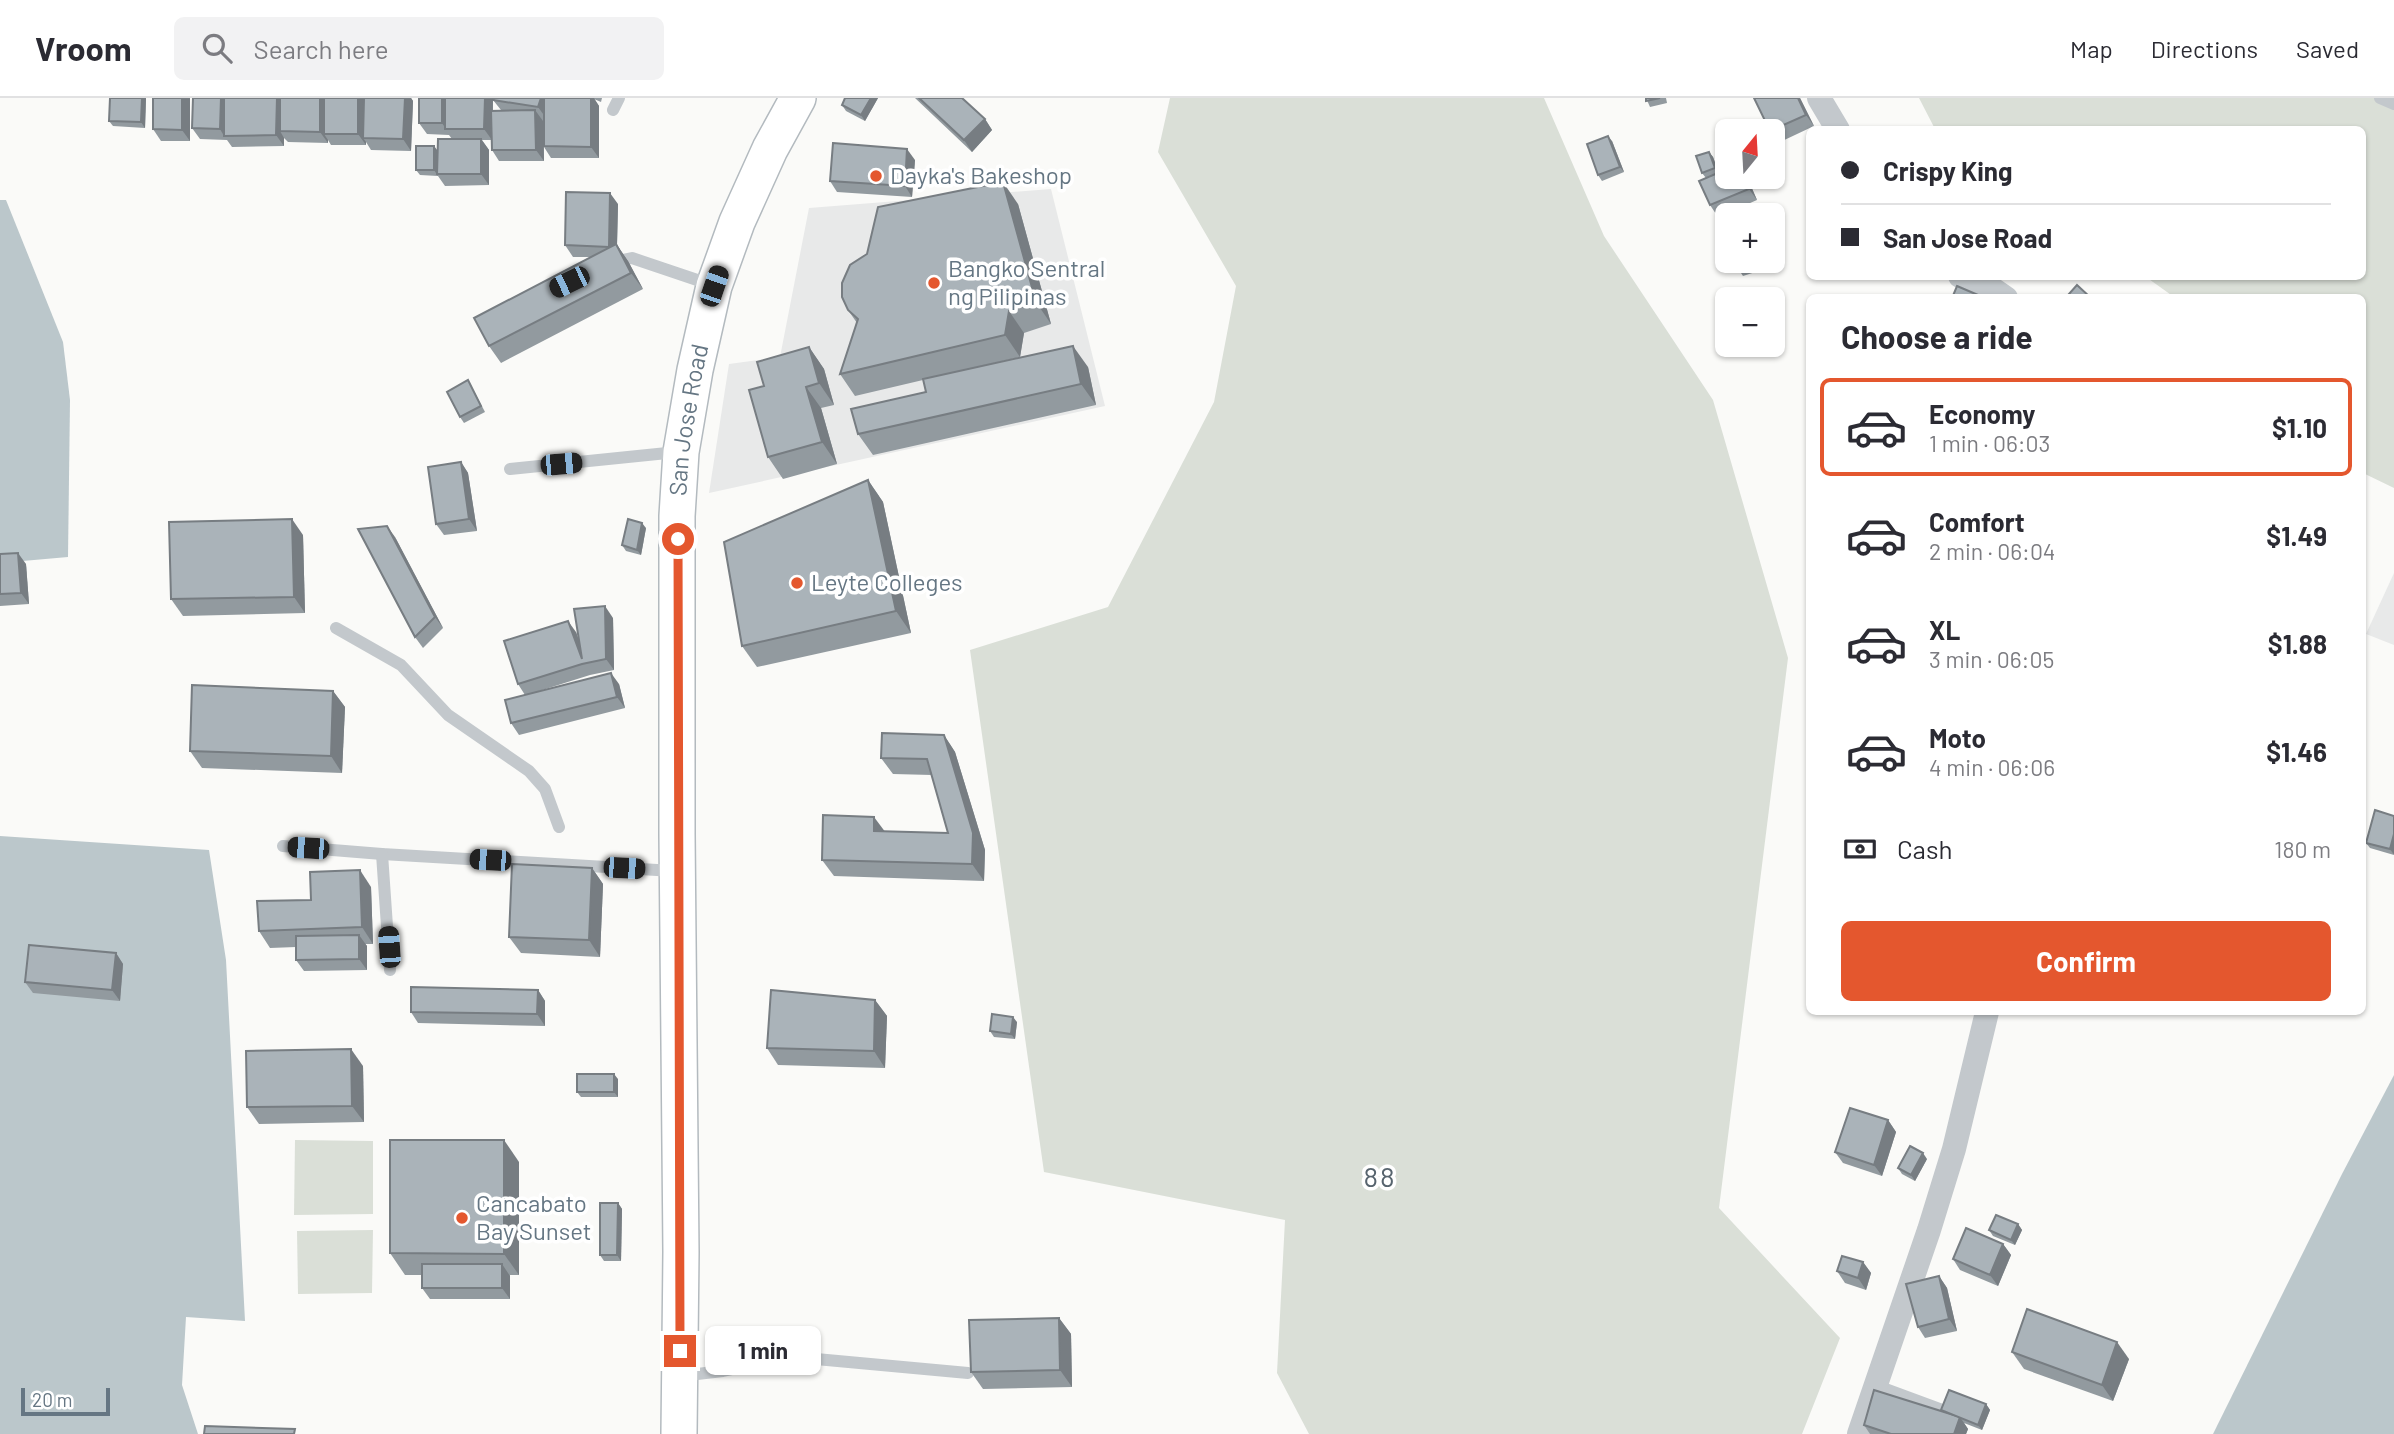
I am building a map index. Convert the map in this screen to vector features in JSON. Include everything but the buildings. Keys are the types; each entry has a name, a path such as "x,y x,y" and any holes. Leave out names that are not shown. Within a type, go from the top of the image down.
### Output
{"main road":[{"name":"San Jose Road","path":"679,1434 677,516 681,452 695,370 714,286 737,222 770,149 798,98"}],"street":[{"path":"1819,98 1836,126"},
{"path":"1970,280 2000,294"},
{"path":"1859,1434 1954,1149 1986,1015"}],"lane":[{"path":"613,110 619,98"},
{"path":"2380,98 2394,104"},
{"path":"597,268 609,262 632,258 714,286"},
{"path":"510,469 681,452"},
{"path":"336,628 401,665 447,715 529,771 545,789 559,827"},
{"path":"283,846 678,871"},
{"path":"382,854 390,970"},
{"path":"680,1376 789,1359 816,1359 968,1373"},
{"path":"1877,1386 1942,1410"}],"shaded area":[{"path":"1170,98 1544,98 1604,236 1713,400 1788,658 1719,1208 1840,1338 1802,1434 1309,1434 1277,1373 1285,1220 1044,1172 970,650 1108,607 1214,402 1236,286 1158,152"},
{"path":"1919,98 2394,98 2394,488 2366,474 2366,294 2170,294 2150,280 2366,280 2366,126 1933,126"},
{"name":"Bangko Sentral ng Pilipinas","path":"1051,189 1105,406 709,493 729,364 780,357 809,208"},
{"path":"0,200 6,200 63,342 70,400 68,557 0,563"},
{"path":"2394,573 2394,645 2366,634"},
{"path":"0,836 209,850 226,960 245,1321 186,1317 182,1385 198,1434 0,1434"},
{"path":"2394,1075 2394,1434 2213,1434 2342,1174"},
{"path":"295,1140 373,1141 373,1214 294,1215"},
{"path":"373,1230 372,1293 298,1294 297,1231"}],"place":[{"name":"Dayka's Bakeshop","path":"876,176"},
{"name":"Bangko Sentral ng Pilipinas","path":"934,283"},
{"name":"Leyte Colleges","path":"797,583"},
{"name":"Cancabato Bay Sunset","path":"462,1218"}],"district":[{"name":"88","path":"1380,1177"}],"route":[{"path":"678,539 680,1351"}]}
